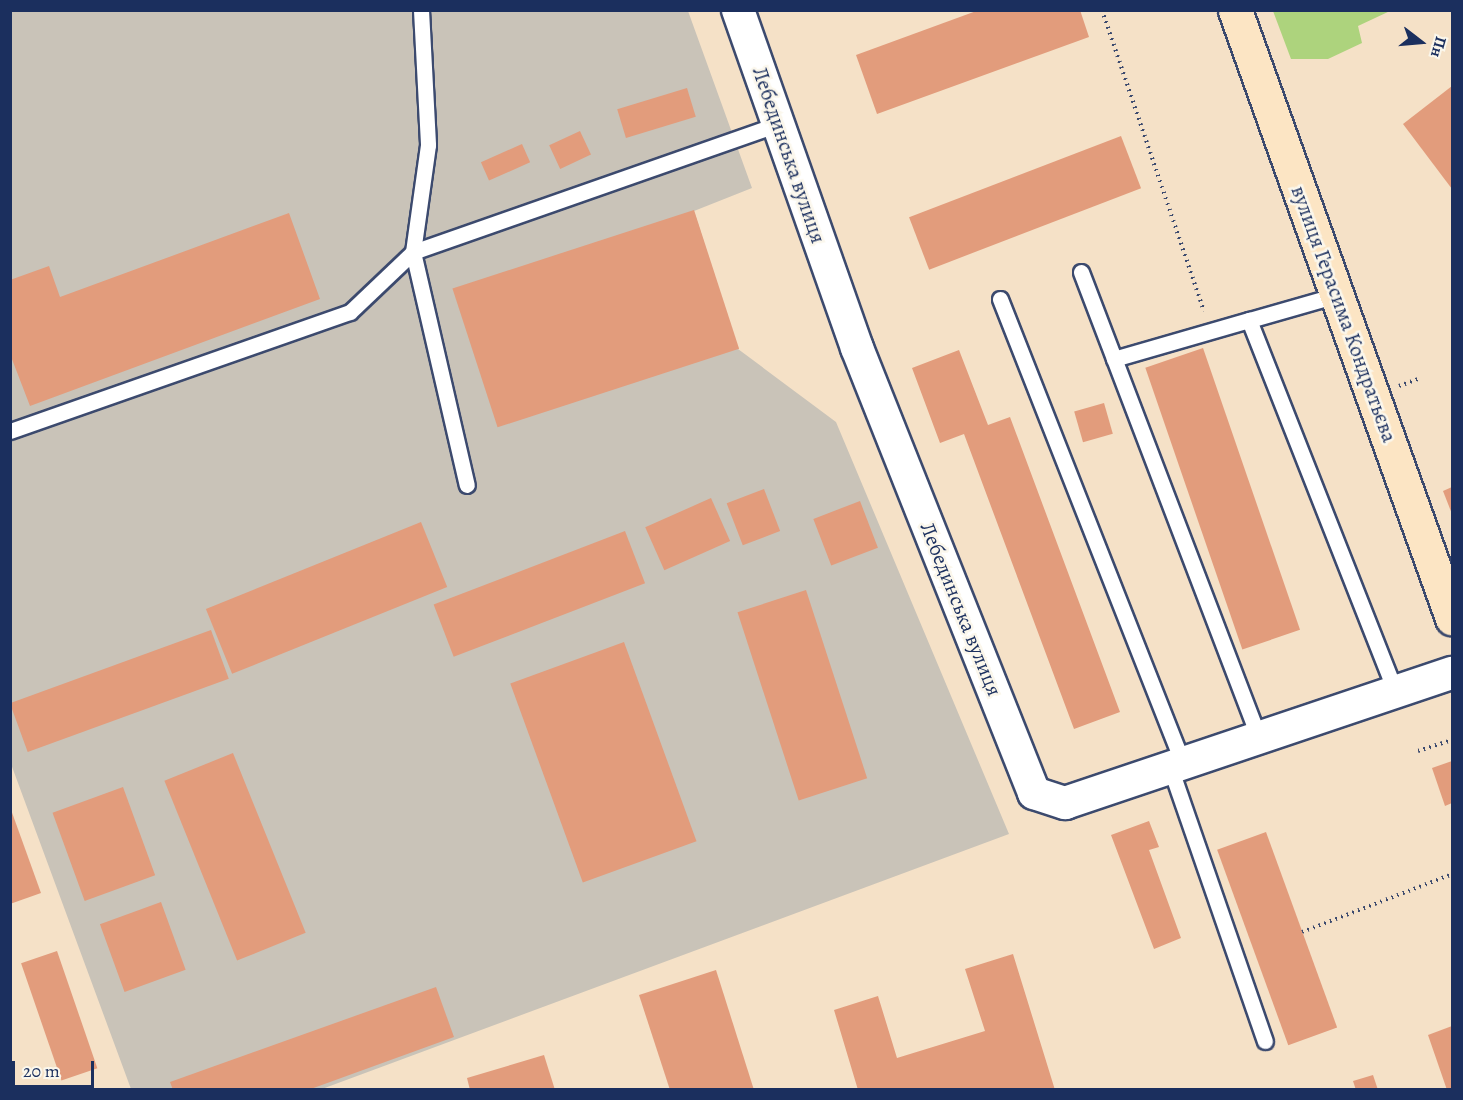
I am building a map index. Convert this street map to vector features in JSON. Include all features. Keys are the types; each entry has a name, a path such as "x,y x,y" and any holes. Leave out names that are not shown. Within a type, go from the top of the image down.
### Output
{"main road":[{"name":"вулиця Герасима Кондратьєва","path":"1235,10 1452,618"}],"street":[{"name":"Лебединська вулиця","path":"738,10 857,348 1034,793 1065,803 1258,736 1452,673"}],"lane":[{"path":"421,10 428,145 413,252 467,485"},
{"path":"10,431 350,312 413,252 779,124"},
{"path":"1081,272 1258,736"},
{"path":"1114,359 1337,295"},
{"path":"1000,299 1177,765 1264,1041"},
{"path":"1249,320 1395,690"}],"path":[{"path":"1102,10 1211,331"},
{"path":"1418,751 1452,740"},
{"path":"1302,932 1452,874"}],"shaded area":[{"path":"11,11 688,11 752,188 694,211 738,349 836,422 1009,834 322,1089 131,1089 11,764"}],"green space":[{"path":"1273,10 1390,11 1358,26 1362,43 1328,59 1291,59"}],"building":[{"path":"979,10 1080,10 1089,37 877,114 856,55"},
{"path":"1452,86 1452,189 1403,124"},
{"path":"687,88 696,117 626,138 617,109"},
{"path":"580,131 591,155 560,169 549,145"},
{"path":"1121,136 1141,188 929,270 909,217"},
{"path":"522,144 530,162 489,181 481,162"},
{"path":"694,210 739,349 498,427 452,288"},
{"path":"289,213 320,299 30,406 10,354 10,280 49,266 60,297"},
{"path":"1203,348 1300,630 1242,650 1145,368"},
{"path":"959,350 988,425 1010,417 1120,712 1074,729 964,434 940,443 912,368"},
{"path":"1104,403 1113,434 1083,442 1074,412"},
{"path":"1452,487 1452,514 1443,491"},
{"path":"764,489 780,531 743,545 727,503"},
{"path":"711,498 730,541 664,570 645,527"},
{"path":"860,501 878,548 831,566 813,519"},
{"path":"421,522 447,587 232,674 206,609"},
{"path":"625,531 645,583 454,657 434,604"},
{"path":"806,590 867,778 799,801 738,612"},
{"path":"211,630 229,679 28,752 10,703"},
{"path":"624,642 697,841 583,883 510,683"},
{"path":"233,753 306,933 237,961 164,781"},
{"path":"1452,761 1452,803 1445,806 1432,768"},
{"path":"123,787 155,875 85,901 53,813"},
{"path":"10,807 41,893 10,904"},
{"path":"1149,821 1159,847 1149,850 1181,938 1154,949 1111,835"},
{"path":"1266,832 1337,1027 1288,1045 1217,850"},
{"path":"161,902 186,970 125,992 100,924"},
{"path":"57,951 97,1068 61,1081 21,963"},
{"path":"1013,954 1055,1090 858,1090 834,1010 878,996 897,1058 985,1031 965,969"},
{"path":"716,970 754,1090 670,1090 639,995"},
{"path":"436,987 454,1037 308,1090 173,1090 170,1082"},
{"path":"1452,1026 1452,1090 1447,1090 1428,1035"},
{"path":"544,1055 555,1090 470,1090 467,1078"},
{"path":"1373,1075 1378,1090 1356,1090 1353,1081"}]}
